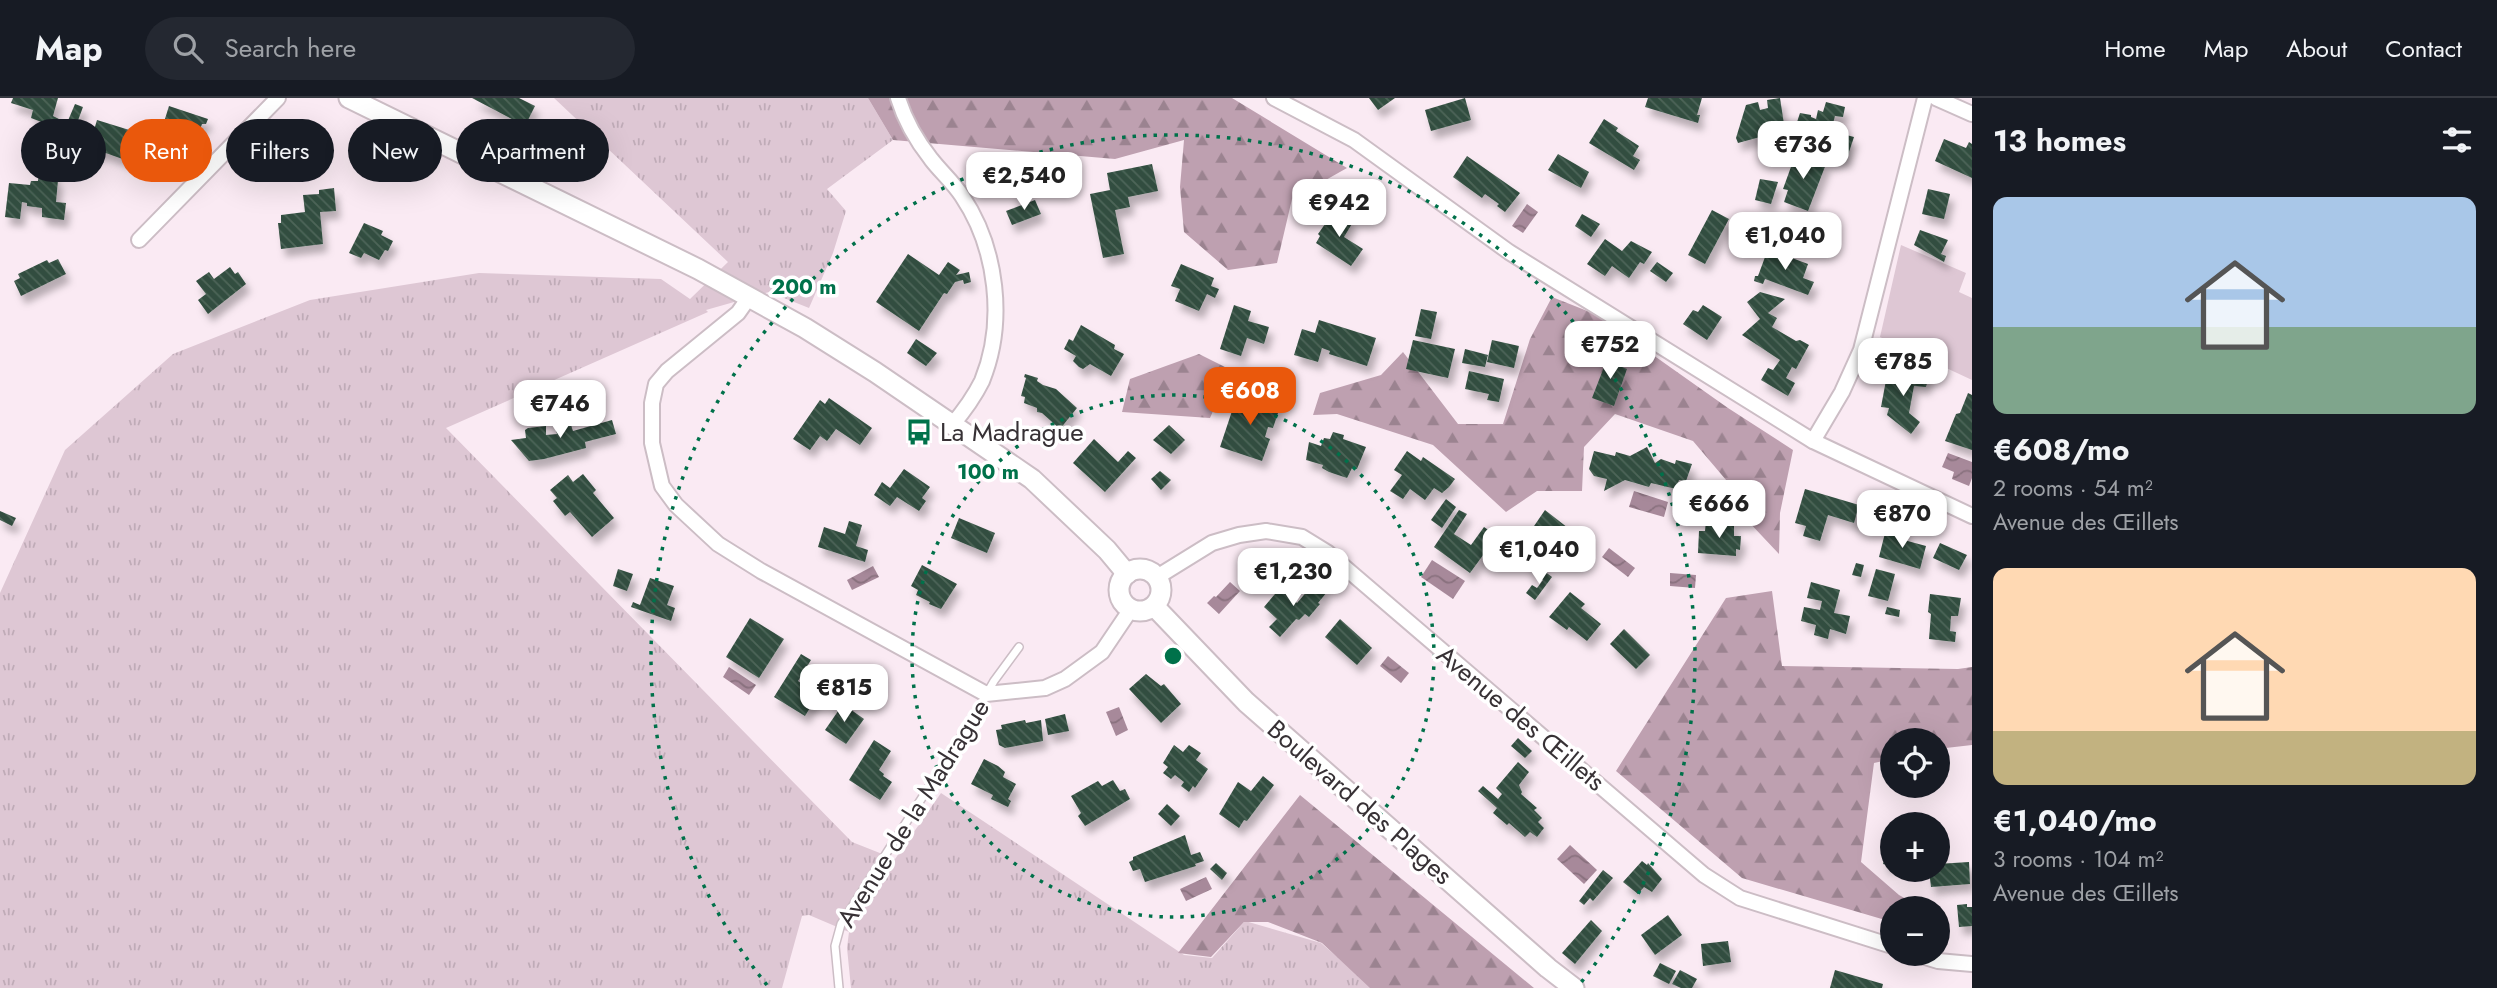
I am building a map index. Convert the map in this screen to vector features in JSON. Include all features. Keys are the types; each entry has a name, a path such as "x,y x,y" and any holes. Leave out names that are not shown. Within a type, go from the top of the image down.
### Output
{"main road":[{"path":"349,98 750,296 875,372 1042,488 1107,550 1126,574"},
{"path":"1142,569 1157,577 1162,592 1154,606 1147,611 1131,610 1120,597 1119,589 1126,574 1142,569"},
{"name":"Boulevard des Plages","path":"1154,606 1246,702 1574,988"}],"street":[{"path":"139,240 278,98"},
{"path":"898,98 905,121 930,158 962,195 989,254 995,292 995,329 987,365 971,401 953,425"},
{"path":"1274,98 1289,102 1354,140 1510,251 1813,441 1972,516"},
{"path":"1813,441 1842,392 1861,350 1925,98"},
{"path":"1936,98 1972,114"},
{"path":"750,296 738,313 681,357 656,384 652,403 652,443 662,486 676,505 718,544 761,571 986,694 1045,688 1065,679 1102,652 1131,610"},
{"name":"Avenue des Œillets","path":"1157,577 1212,543 1239,535 1265,531 1302,537 1328,553 1704,875 1740,898 1880,942"},
{"path":"1950,962 1972,964"}],"lane":[{"name":"Avenue de la Madrague","path":"839,988 835,946 841,924 1018,647"}],"green space":[{"path":"554,98 868,98 893,140 827,189 846,211 833,253 809,308 769,292 706,310 708,312 446,428 852,842 895,859 941,793 1184,955 1212,958 1245,921 1321,943 1373,988 851,988 847,948 849,932 809,915 802,916 782,988 0,988 0,593 65,450 173,354 310,300 479,273 661,279 690,299 728,262 609,150 609,119 576,119"},
{"path":"868,98 1232,98 1347,168 1292,199 1277,263 1228,270 1184,232 1180,187 1184,140 1115,159 893,140"},
{"path":"1901,245 1966,273 1959,292 1972,298 1972,380 1880,337"},
{"path":"1552,297 1595,314 1728,408 1793,450 1780,513 1779,554 1730,502 1732,487 1693,441 1615,414 1584,447 1582,491 1537,491 1506,512 1433,445 1337,414 1313,415 1320,393 1381,375 1403,352 1458,424 1503,424 1530,339"},
{"path":"1199,354 1231,370 1210,418 1122,412 1130,379"},
{"path":"1772,591 1782,666 1972,667 1972,745 1950,748 1950,728 1880,728 1880,762 1874,763 1861,862 1880,878 1880,882 1884,882 1901,896 1880,896 1880,918 1742,878 1616,771 1726,598"},
{"path":"1300,795 1534,988 1370,988 1322,943 1268,922 1244,922 1211,957 1178,953"}],"water":[{"path":"1527,204 1538,212 1523,233 1512,226"},
{"path":"1948,453 1972,462 1969,486 1952,479 1954,472 1942,467"},
{"path":"1634,491 1668,502 1664,517 1629,507"},
{"path":"1609,548 1635,568 1628,577 1602,557"},
{"path":"1432,560 1465,581 1453,599 1421,577"},
{"path":"873,566 879,577 852,590 847,580"},
{"path":"1670,573 1696,575 1695,588 1670,586"},
{"path":"1230,582 1240,591 1219,614 1207,603"},
{"path":"1388,656 1409,673 1401,683 1380,666"},
{"path":"729,667 756,685 749,695 723,677"},
{"path":"1119,707 1128,730 1116,736 1106,712"},
{"path":"1570,845 1597,870 1584,884 1557,859"},
{"path":"1206,877 1212,889 1186,901 1180,889"}],"building":[{"path":"13,98 58,98 53,116 59,119 34,119 31,118 33,110 11,103"},
{"path":"472,98 519,98 535,106 528,119 512,119"},
{"path":"1369,98 1395,98 1378,110"},
{"path":"1465,98 1471,120 1431,131 1425,110"},
{"path":"1648,98 1702,98 1697,115 1700,115 1698,123 1645,107"},
{"path":"1780,98 1784,124 1782,132 1763,136 1762,131 1758,132 1760,137 1738,143 1736,138 1746,105 1758,102 1760,110 1768,108 1767,100"},
{"path":"1826,102 1845,107 1843,117 1835,116 1831,131 1854,137 1846,161 1825,156 1828,143 1810,138 1811,136 1806,135 1802,150 1789,146 1800,113 1816,119 1818,110 1823,112"},
{"path":"75,104 83,107 79,119 69,119"},
{"path":"169,106 208,119 165,119"},
{"path":"1604,119 1618,128 1616,131 1639,146 1633,156 1640,160 1634,170 1589,143"},
{"path":"106,123 120,127 120,158 106,153"},
{"path":"1944,139 1966,148 1969,142 1972,144 1972,178 1935,161"},
{"path":"1796,153 1826,164 1808,211 1784,202 1788,190 1783,189"},
{"path":"1558,154 1589,172 1581,188 1548,170"},
{"path":"1467,156 1520,193 1505,212 1485,194 1482,198 1453,177"},
{"path":"1152,164 1158,191 1128,197 1130,207 1115,210 1124,254 1103,258 1090,194 1110,190 1107,173"},
{"path":"1760,179 1778,182 1771,204 1755,200"},
{"path":"31,182 58,182 56,202 66,203 64,220 42,217 42,208 27,206 27,203 22,202 20,219 5,217 9,183 30,185"},
{"path":"334,188 336,211 320,212 323,244 281,249 278,223 281,223 281,215 305,212 303,195 319,194 319,190"},
{"path":"1928,189 1950,194 1944,219 1922,214"},
{"path":"1035,200 1041,214 1012,225 1006,211"},
{"path":"1335,210 1353,222 1344,237 1363,249 1351,266 1316,243 1320,236 1318,234"},
{"path":"1712,210 1729,219 1705,264 1688,255"},
{"path":"1582,214 1600,224 1591,237 1575,226"},
{"path":"364,223 383,231 381,235 393,241 379,260 364,253 361,258 349,253"},
{"path":"1920,230 1948,240 1941,254 1946,256 1944,262 1914,245"},
{"path":"1605,239 1622,251 1631,241 1652,252 1644,264 1640,262 1629,278 1612,266 1605,276 1587,264"},
{"path":"1768,249 1808,264 1803,278 1814,282 1808,295 1765,279 1763,284 1754,281"},
{"path":"908,254 939,275 948,262 960,270 956,275 969,272 971,282 955,282 947,294 944,293 919,331 876,302"},
{"path":"58,259 66,274 21,296 14,281 20,278 18,274 47,260 49,263"},
{"path":"1657,262 1673,273 1666,282 1650,271"},
{"path":"1181,264 1214,278 1211,286 1219,289 1215,298 1207,294 1199,311 1175,301 1180,289 1171,286"},
{"path":"230,267 235,274 238,272 246,284 208,314 198,300 206,294 196,281 209,272 214,279"},
{"path":"1760,292 1785,299 1768,313 1777,318 1772,327 1809,345 1796,369 1792,367 1786,378 1795,383 1788,396 1761,380 1768,368 1773,370 1780,360 1742,335 1760,319 1747,302"},
{"path":"1234,305 1251,311 1248,321 1269,327 1264,344 1247,338 1241,356 1220,349"},
{"path":"1703,305 1722,317 1707,340 1683,324 1693,310 1698,312"},
{"path":"1421,309 1437,312 1431,339 1415,336"},
{"path":"1319,320 1376,338 1367,366 1329,354 1330,351 1322,348 1318,362 1294,355 1302,329 1315,333"},
{"path":"1081,325 1115,345 1114,349 1124,354 1111,376 1090,364 1083,369 1079,367 1073,361 1076,356 1064,349 1069,339 1073,341"},
{"path":"916,339 937,353 926,366 907,353"},
{"path":"1413,340 1455,349 1448,378 1406,369"},
{"path":"1492,340 1519,346 1514,368 1487,362"},
{"path":"1465,349 1488,355 1485,367 1462,363"},
{"path":"1611,349 1619,352 1615,364 1627,369 1614,406 1592,398"},
{"path":"1902,370 1929,375 1926,387 1914,386 1909,413 1920,422 1911,434 1887,415 1889,408 1881,407 1887,375 1901,377"},
{"path":"1469,371 1504,379 1499,402 1487,400 1489,394 1465,389"},
{"path":"1025,374 1056,389 1077,408 1060,429 1042,413 1037,412 1037,408 1024,403 1025,397 1021,396"},
{"path":"1238,393 1280,407 1273,428 1268,427 1265,437 1270,439 1262,461 1220,447"},
{"path":"1968,393 1972,395 1972,450 1945,441"},
{"path":"829,398 872,428 860,445 836,429 827,441 820,436 810,450 793,439 820,400 825,404"},
{"path":"612,420 616,434 585,442 586,448 544,459 529,461 511,440 526,438 525,430 528,428 546,426 546,435 557,434 555,427 570,422 573,431"},
{"path":"1169,425 1185,440 1171,454 1153,440"},
{"path":"1333,432 1344,435 1343,439 1366,447 1357,469 1352,468 1347,478 1329,472 1322,468 1323,465 1306,460 1309,442 1321,446 1324,438 1330,439"},
{"path":"1094,439 1118,462 1128,451 1136,458 1105,492 1073,463"},
{"path":"1647,447 1655,463 1661,459 1675,464 1676,460 1692,464 1686,481 1679,480 1676,489 1651,483 1649,487 1625,480 1604,491 1607,479 1594,476 1589,469 1594,451 1630,456"},
{"path":"1407,451 1421,461 1423,457 1455,479 1442,493 1434,488 1425,500 1410,489 1403,499 1390,491 1402,475 1394,470"},
{"path":"904,469 930,487 922,498 926,501 919,511 897,497 890,506 874,495 882,482 890,488"},
{"path":"1160,471 1171,480 1161,490 1151,479"},
{"path":"583,474 596,490 593,493 614,518 592,537 570,512 565,516 553,501 557,498 550,490 568,475 573,482"},
{"path":"1805,489 1859,505 1854,523 1828,515 1820,541 1803,536 1806,526 1795,523"},
{"path":"1446,499 1456,507 1442,528 1431,520"},
{"path":"1459,510 1467,514 1454,534 1471,545 1484,527 1497,536 1470,573 1434,547"},
{"path":"1545,510 1577,535 1563,554 1550,544 1545,550 1532,541 1537,534 1532,529"},
{"path":"0,511 16,518 12,526 0,520"},
{"path":"959,518 995,533 987,553 951,538"},
{"path":"849,521 862,525 856,546 868,550 865,562 818,547 824,527 845,534"},
{"path":"1706,521 1716,522 1716,527 1724,527 1724,522 1734,523 1734,536 1741,536 1740,550 1736,549 1736,556 1698,553 1699,531 1705,531"},
{"path":"1886,529 1905,534 1904,540 1926,546 1920,569 1879,557"},
{"path":"1940,543 1967,555 1959,570 1933,558"},
{"path":"1856,563 1864,565 1861,577 1852,575"},
{"path":"922,565 957,584 941,609 916,595 918,590 911,586"},
{"path":"618,569 633,574 627,591 613,586"},
{"path":"1876,569 1895,574 1888,601 1868,596"},
{"path":"1544,571 1552,577 1535,600 1526,593 1532,585 1537,588 1543,580 1539,577"},
{"path":"650,578 674,586 667,605 675,608 671,621 631,607 633,602 640,605"},
{"path":"1315,582 1327,592 1318,603 1320,604 1309,617 1305,614 1299,620 1296,619 1280,637 1269,627 1277,619 1264,607 1280,588 1297,603"},
{"path":"1811,582 1840,590 1834,613 1850,616 1846,634 1830,629 1828,639 1814,635 1816,625 1801,621 1804,607 1820,610 1822,601 1807,598"},
{"path":"1570,592 1585,604 1581,608 1601,624 1587,641 1569,627 1567,630 1549,617"},
{"path":"1930,594 1961,598 1958,616 1951,616 1950,631 1956,632 1955,642 1929,639"},
{"path":"1887,607 1900,610 1899,617 1885,614"},
{"path":"750,618 784,639 759,678 726,657"},
{"path":"1340,619 1372,648 1357,665 1325,637"},
{"path":"1624,629 1650,655 1636,669 1610,644"},
{"path":"801,654 811,660 798,681 805,686 811,684 819,693 805,716 774,697"},
{"path":"1146,674 1161,686 1164,684 1181,704 1161,723 1129,689"},
{"path":"843,704 864,719 846,744 825,730"},
{"path":"1065,714 1069,731 1048,735 1045,719"},
{"path":"1025,720 1026,723 1041,720 1043,741 1005,748 999,745 996,730 1002,729 1001,725"},
{"path":"1518,738 1532,751 1525,758 1511,746"},
{"path":"874,740 891,751 879,770 892,782 880,800 849,780"},
{"path":"1174,745 1183,752 1189,745 1201,753 1196,760 1208,769 1189,792 1181,786 1184,782 1175,775 1171,779 1163,773 1168,767 1163,763"},
{"path":"984,759 998,766 1005,772 1003,777 1016,784 1008,799 1011,801 1008,807 991,799 993,795 971,784"},
{"path":"1518,762 1529,772 1519,785 1521,794 1537,808 1534,810 1542,818 1538,822 1544,828 1537,837 1530,832 1525,837 1509,823 1507,825 1493,813 1497,808 1478,791 1483,786 1498,799 1502,794 1496,788"},
{"path":"1263,776 1274,785 1239,828 1219,814 1238,782 1251,791"},
{"path":"1113,780 1120,791 1125,789 1130,799 1085,826 1078,816 1081,813 1071,796 1098,781 1102,786"},
{"path":"1167,804 1180,816 1171,826 1158,814"},
{"path":"1185,835 1191,855 1200,852 1204,861 1145,882 1140,869 1133,871 1129,862 1133,857"},
{"path":"1642,861 1647,865 1648,863 1662,879 1652,892 1644,887 1638,894 1623,882"},
{"path":"1969,862 1970,884 1931,887 1930,882 1950,882 1950,863"},
{"path":"1216,863 1227,873 1222,880 1210,869"},
{"path":"1603,870 1613,878 1593,901 1590,898 1584,905 1579,901"},
{"path":"1967,904 1967,907 1972,907 1972,926 1959,927 1957,905"},
{"path":"1668,915 1682,935 1655,955 1641,935"},
{"path":"1591,920 1602,931 1575,964 1562,953"},
{"path":"1728,941 1731,962 1703,966 1701,944"},
{"path":"1660,963 1676,971 1669,984 1653,976"},
{"path":"1680,970 1697,979 1692,988 1681,988 1672,984"},
{"path":"1835,970 1883,984 1882,988 1830,988"}],"place":[{"name":"La Madrague","path":"919,432"}]}
